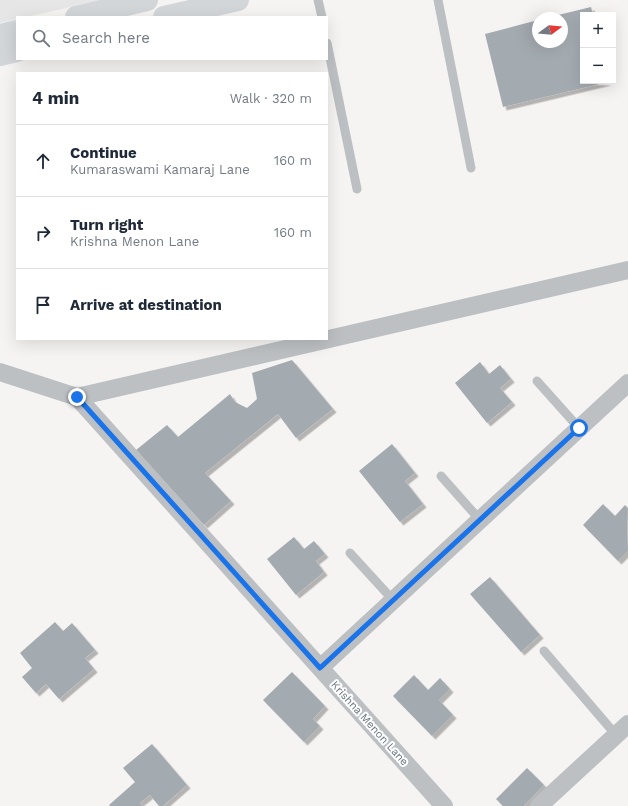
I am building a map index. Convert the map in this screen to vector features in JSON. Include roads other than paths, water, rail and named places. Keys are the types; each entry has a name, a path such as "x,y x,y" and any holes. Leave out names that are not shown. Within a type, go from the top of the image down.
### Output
{"main road":[{"path":"80,16 147,0"},
{"path":"168,16 238,0"},
{"path":"0,35 16,31"},
{"path":"0,54 16,51"}],"street":[{"path":"328,339 628,270"},
{"path":"0,372 77,397 324,340"},
{"path":"320,668 628,383"},
{"name":"Krishna Menon Lane","path":"77,397 444,806"},
{"path":"539,806 622,730"}],"lane":[{"path":"318,0 322,16"},
{"path":"438,0 471,168"},
{"path":"328,48 357,189"},
{"path":"537,381 579,428"},
{"path":"441,476 480,520"},
{"path":"350,554 393,600"},
{"path":"544,651 622,730"}]}
